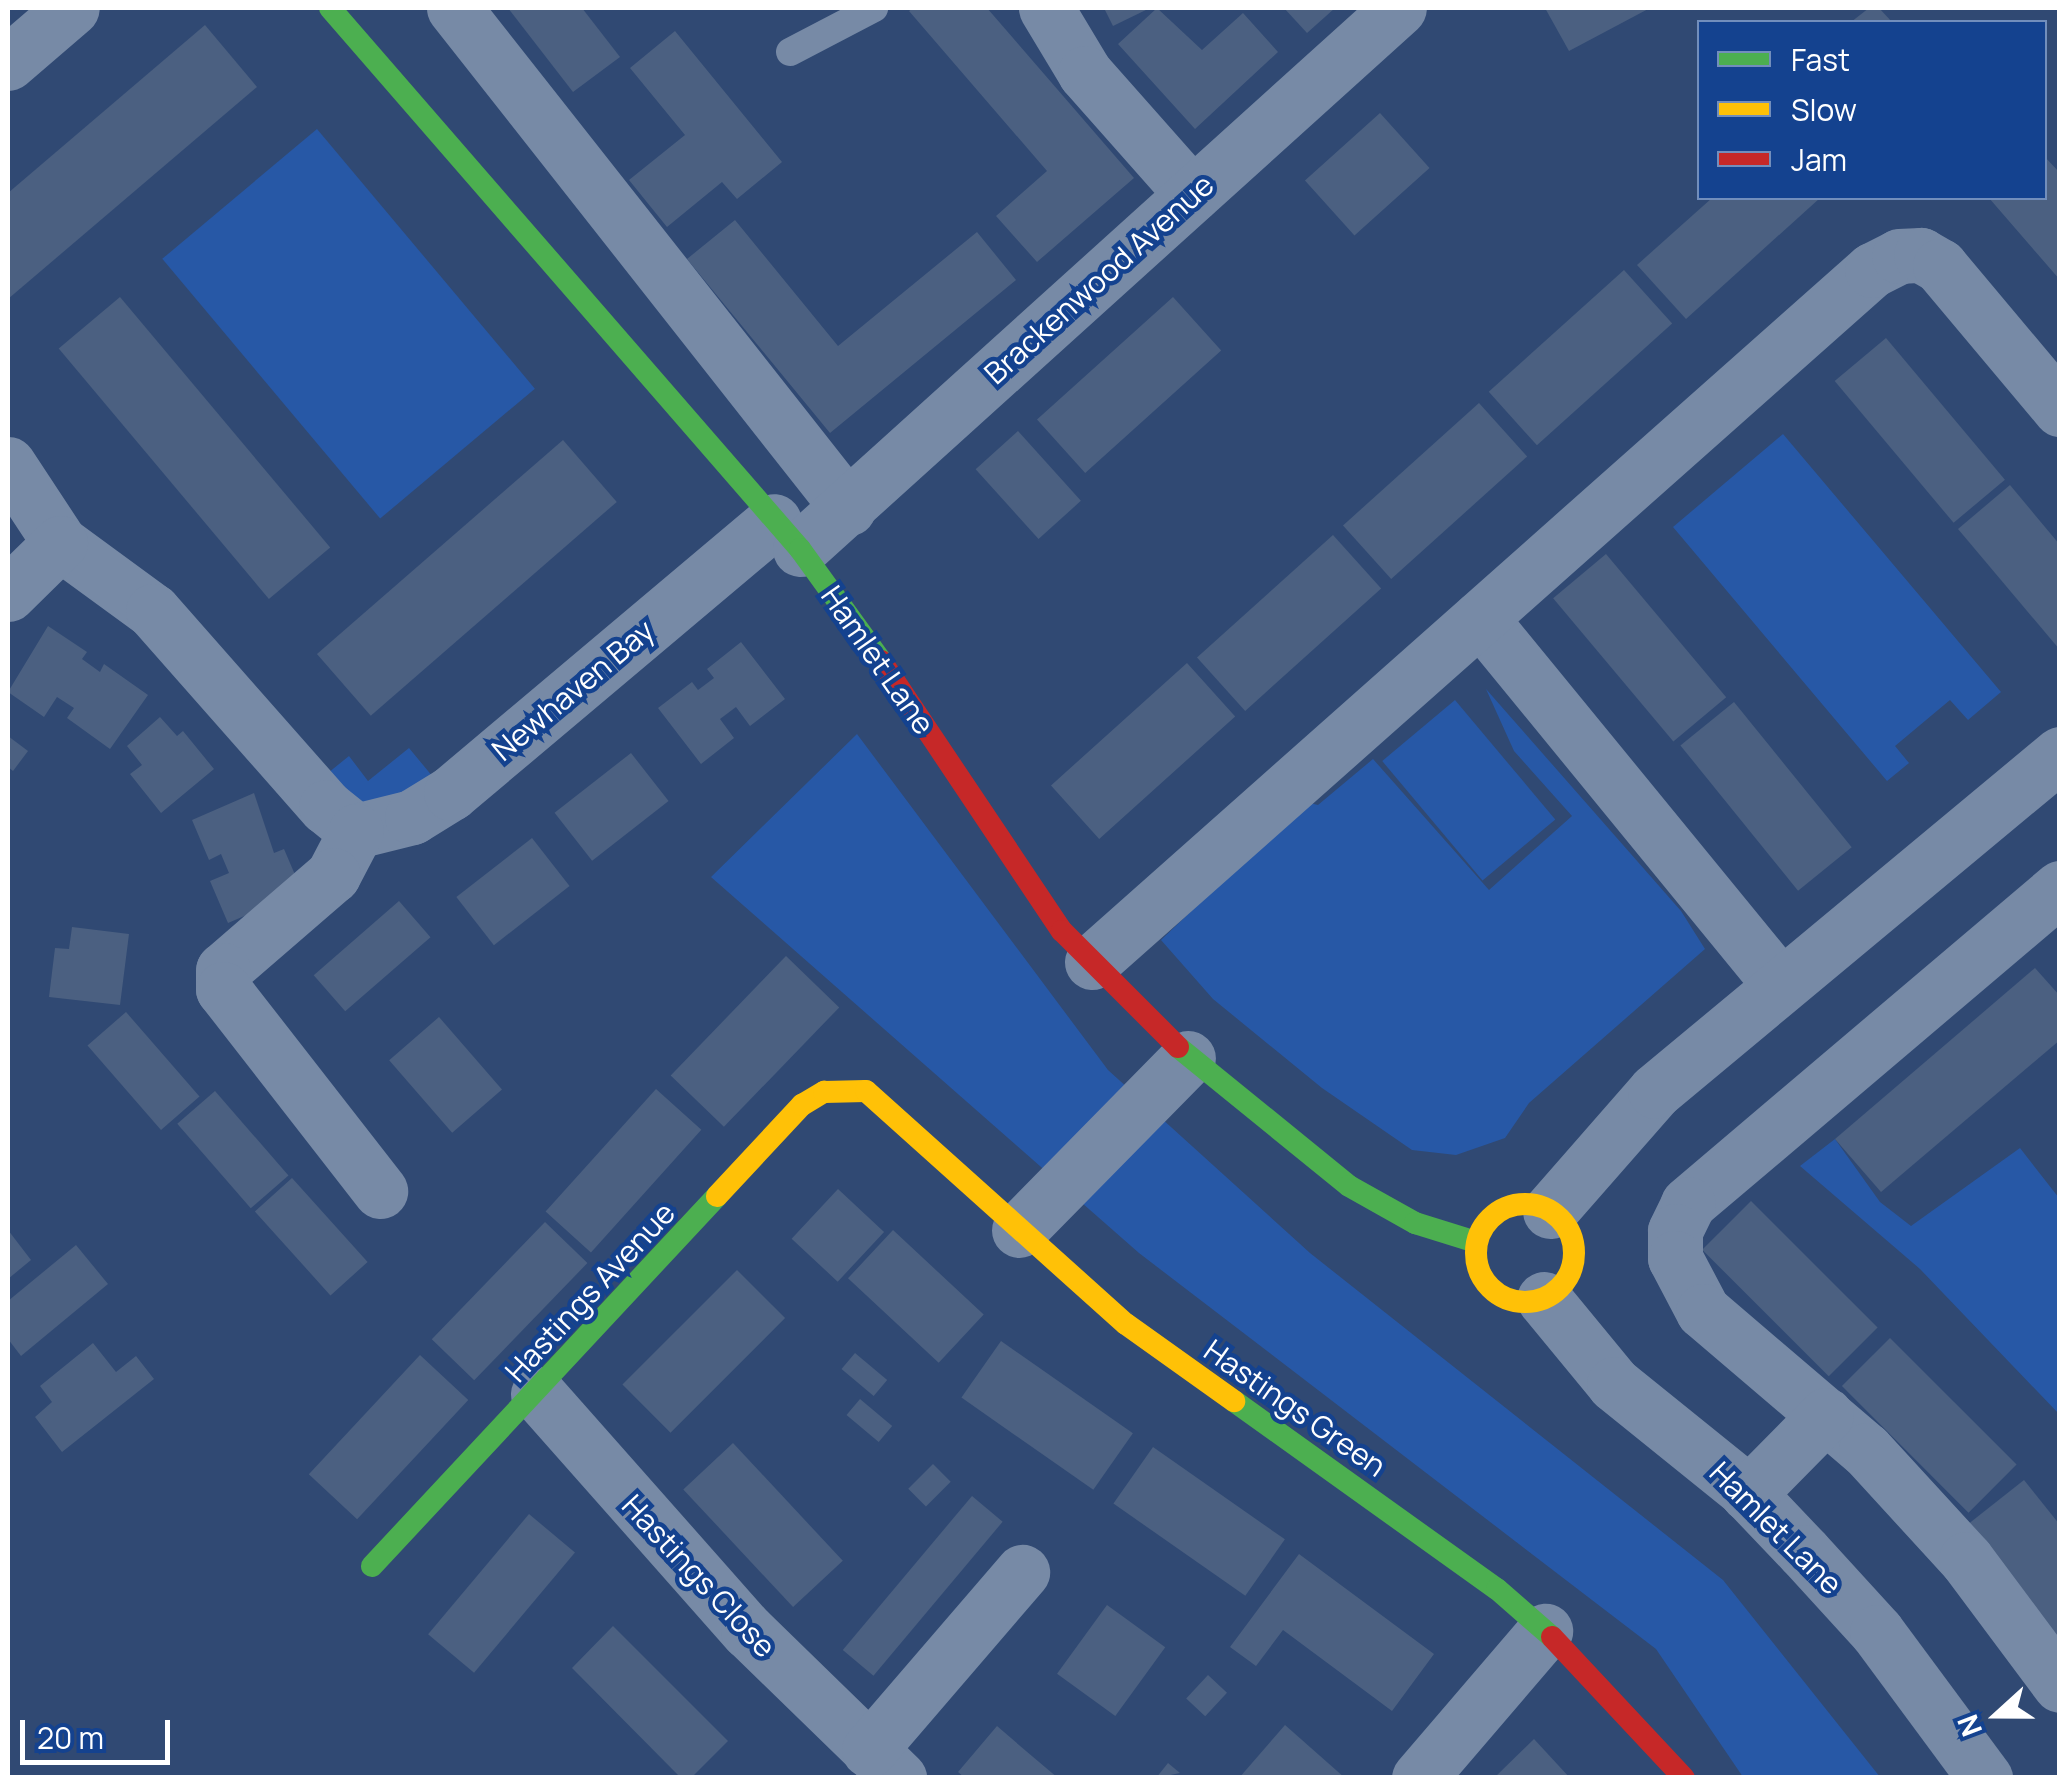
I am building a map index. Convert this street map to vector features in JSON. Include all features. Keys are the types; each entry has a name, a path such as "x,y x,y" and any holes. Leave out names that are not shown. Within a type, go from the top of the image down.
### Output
{"street":[{"path":"8,63 72,8"},
{"name":"Hamlet Lane","path":"330,8 787,535 902,688 1010,860 1092,962 1188,1058 1349,1186 1415,1223 1476,1242"},
{"path":"454,8 848,508"},
{"path":"1046,8 1085,73 1192,194"},
{"name":"Brackenwood Avenue","path":"787,535 848,508 1398,8"},
{"path":"1092,962 1872,270 1899,256 1921,255 1940,266 2060,408"},
{"path":"8,464 60,543 153,611 326,806 356,830 333,875 223,970 222,988 380,1192"},
{"name":"Newhaven Bay","path":"356,830 412,817 450,793 787,535"},
{"path":"8,594 60,543"},
{"path":"1480,618 1781,986"},
{"path":"1550,1211 1655,1091 2060,754"},
{"path":"2060,888 1688,1204 1676,1231 1675,1258 1686,1288 1704,1311 1826,1415 1966,1558 2060,1686"},
{"path":"1019,1230 1188,1058"},
{"name":"Hastings Green","path":"866,1091 1126,1324 1497,1589 1545,1631 1684,1778"},
{"name":"Hastings Avenue","path":"372,1566 538,1394 802,1105 824,1092 866,1091"},
{"path":"1536,1205 1550,1211 1571,1234 1574,1250 1567,1280 1544,1299 1528,1303 1499,1296 1479,1273 1476,1242 1505,1208 1536,1205"},
{"name":"Hamlet Lane","path":"1544,1299 1614,1384 1748,1494 1877,1632 1985,1778"},
{"name":"Hastings Close","path":"538,1394 748,1631 884,1764 1022,1572"},
{"path":"1748,1494 1826,1415"},
{"path":"1420,1778 1545,1631"}],"lane":[{"path":"790,52 874,8"}],"shaded area":[{"path":"317,129 535,389 380,519 162,259"},
{"path":"1783,434 2001,692 1968,720 1950,700 1895,746 1909,763 1887,781 1673,527"},
{"path":"1486,689 1681,911 1705,949 1529,1103 1505,1138 1456,1155 1412,1150 1322,1088 1213,999 1161,940 1306,802 1318,805 1373,759 1489,890 1572,816 1514,751"},
{"path":"1455,700 1555,820 1483,881 1382,761"},
{"path":"857,734 1108,1070 1310,1253 1723,1580 1880,1777 1743,1777 1656,1649 1139,1253 711,877"},
{"path":"409,748 433,777 372,807 318,781 349,756 368,781"},
{"path":"1835,1139 1880,1202 1911,1226 2020,1148 2059,1198 2059,1414 1920,1269 1800,1166"}],"building":[{"path":"508,8 582,8 620,57 573,92"},
{"path":"987,8 1134,178 1037,262 996,216 1047,171 909,11"},
{"path":"1104,8 1150,8 1113,26"},
{"path":"1157,8 1202,50 1243,13 1278,52 1195,129 1118,44"},
{"path":"1284,8 1335,8 1307,33"},
{"path":"1545,8 1650,8 1569,51"},
{"path":"1869,8 1879,8 1890,20 1854,20"},
{"path":"205,25 257,87 8,299 8,193"},
{"path":"675,31 782,162 737,199 722,182 667,227 629,180 685,135 630,68"},
{"path":"1380,113 1430,168 1354,236 1305,181"},
{"path":"2047,159 2060,173 2060,280 1991,200 2047,200"},
{"path":"1710,200 1818,200 1686,319 1637,265"},
{"path":"735,220 838,346 977,232 1016,280 830,433 687,259"},
{"path":"1624,270 1672,324 1537,445 1489,392"},
{"path":"120,297 330,547 269,599 59,348"},
{"path":"1173,297 1221,351 1085,473 1037,419"},
{"path":"1886,338 2005,480 1954,523 1835,381"},
{"path":"1479,403 1527,457 1391,579 1343,525"},
{"path":"1018,431 1081,501 1039,539 976,469"},
{"path":"563,440 617,502 371,716 317,654"},
{"path":"2010,485 2060,545 2060,650 1958,529"},
{"path":"1333,535 1381,589 1245,711 1197,657"},
{"path":"1606,554 1726,697 1673,742 1553,598"},
{"path":"48,626 87,652 82,659 100,672 104,664 148,695 110,749 67,718 74,708 57,697 44,717 8,692"},
{"path":"741,642 785,699 750,726 736,707 720,719 734,738 701,764 658,708 692,682 698,690 714,678 707,669"},
{"path":"1187,663 1235,717 1099,839 1051,785"},
{"path":"1734,702 1852,847 1798,891 1680,745"},
{"path":"160,717 177,736 183,731 214,769 161,813 130,774 142,765 127,746"},
{"path":"8,736 28,751 13,771 8,767"},
{"path":"631,753 669,801 592,861 555,813"},
{"path":"254,793 274,853 284,849 302,891 228,923 210,881 229,873 221,854 209,860 192,820"},
{"path":"532,838 570,886 494,945 456,897"},
{"path":"399,901 430,937 345,1011 314,975"},
{"path":"72,927 129,934 120,1005 49,997 55,948 69,949"},
{"path":"786,956 839,1007 724,1127 671,1075"},
{"path":"2035,968 2060,996 2060,1040 1881,1192 1835,1139"},
{"path":"126,1012 199,1097 161,1130 88,1045"},
{"path":"439,1017 502,1089 452,1133 389,1060"},
{"path":"656,1089 701,1130 591,1252 546,1212"},
{"path":"215,1091 288,1176 251,1208 177,1124"},
{"path":"292,1178 368,1262 330,1295 255,1211"},
{"path":"838,1189 884,1232 838,1282 792,1239"},
{"path":"1751,1201 1878,1328 1829,1376 1702,1250"},
{"path":"545,1222 587,1263 474,1380 432,1339"},
{"path":"8,1230 31,1260 8,1279"},
{"path":"893,1230 984,1315 939,1363 848,1278"},
{"path":"76,1245 108,1284 21,1356 8,1339 8,1301"},
{"path":"737,1270 785,1318 671,1433 622,1385"},
{"path":"1890,1338 2017,1465 1968,1513 1842,1386"},
{"path":"1001,1341 1133,1433 1093,1490 961,1398"},
{"path":"93,1343 116,1372 136,1356 154,1379 62,1452 35,1417 52,1402 40,1386"},
{"path":"855,1353 887,1380 874,1396 842,1369"},
{"path":"420,1355 468,1400 357,1519 309,1474"},
{"path":"860,1399 892,1426 879,1442 847,1415"},
{"path":"733,1443 843,1561 793,1607 683,1489"},
{"path":"1153,1447 1285,1539 1245,1596 1113,1504"},
{"path":"933,1464 951,1482 926,1506 908,1489"},
{"path":"2024,1480 2060,1525 2060,1644 1967,1525"},
{"path":"972,1496 1003,1522 873,1676 843,1650"},
{"path":"529,1514 575,1553 474,1673 428,1634"},
{"path":"1299,1554 1434,1654 1392,1711 1283,1630 1256,1666 1230,1647"},
{"path":"1107,1605 1165,1647 1115,1716 1057,1674"},
{"path":"613,1626 728,1741 691,1778 681,1778 572,1668"},
{"path":"1208,1675 1227,1693 1205,1716 1186,1698"},
{"path":"1285,1725 1345,1778 1239,1778"},
{"path":"997,1726 1058,1778 965,1778 958,1772"},
{"path":"1534,1739 1570,1778 1494,1778"},
{"path":"1168,1763 1180,1773 1156,1778"}],"traffic: fast":[{"path":"330,8 800,549 881,661"},
{"path":"1178,1047 1349,1186 1415,1223 1476,1242"},
{"path":"372,1566 717,1196"},
{"path":"1234,1401 1497,1589 1552,1637"}],"traffic: slow":[{"path":"717,1196 802,1105 824,1092 866,1091 1126,1324 1234,1401"},
{"path":"1525,1204 1544,1208 1560,1218 1570,1234 1574,1253 1570,1272 1560,1288 1544,1298 1525,1302 1506,1298 1490,1288 1480,1272 1476,1253 1480,1234 1490,1218 1506,1208 1525,1204"}],"traffic: jam":[{"path":"881,661 1062,931 1178,1047"},
{"path":"1552,1637 1684,1778"}]}
